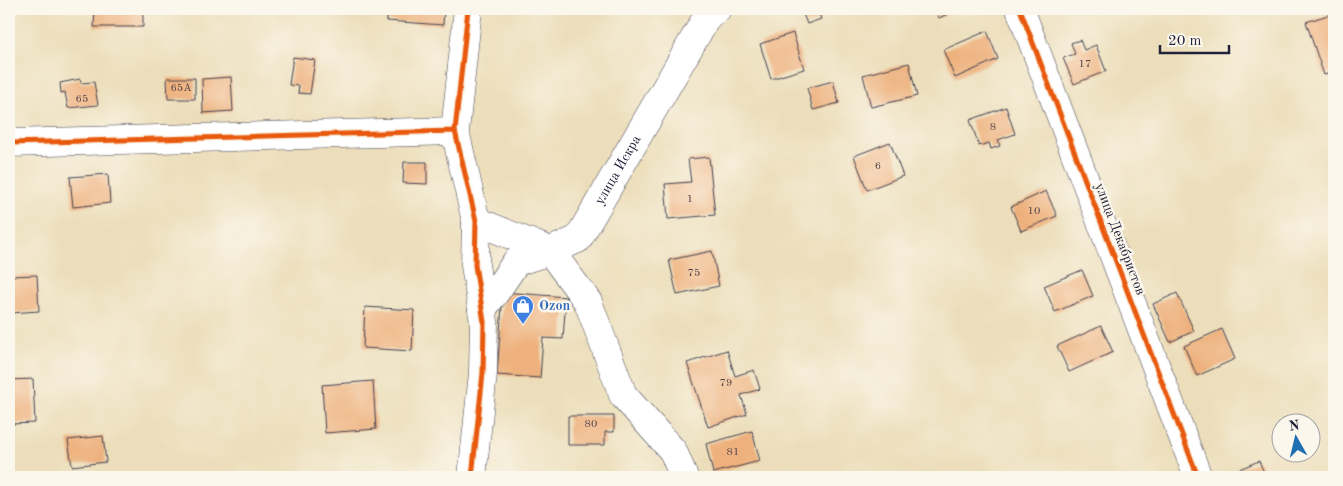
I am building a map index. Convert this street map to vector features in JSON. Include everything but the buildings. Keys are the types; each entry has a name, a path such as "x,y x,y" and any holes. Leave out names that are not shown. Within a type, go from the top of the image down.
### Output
{"street":[{"path":"468,9 455,131 476,221 475,265 482,308 483,373 472,477"},
{"name":"улица Искра","path":"482,308 495,294 516,262 550,251 578,239 708,15 717,9"},
{"name":"улица Декабристов","path":"1020,9 1198,477"},
{"path":"9,144 455,131"},
{"path":"476,221 550,251 588,302 623,395 673,451 684,477"}],"cycle path":[{"path":"468,9 455,131 476,221 475,265 484,322 483,373 472,477"},
{"path":"1020,9 1198,477"},
{"path":"9,143 455,131"}],"place":[{"name":"Ozon","path":"523,325"}]}
